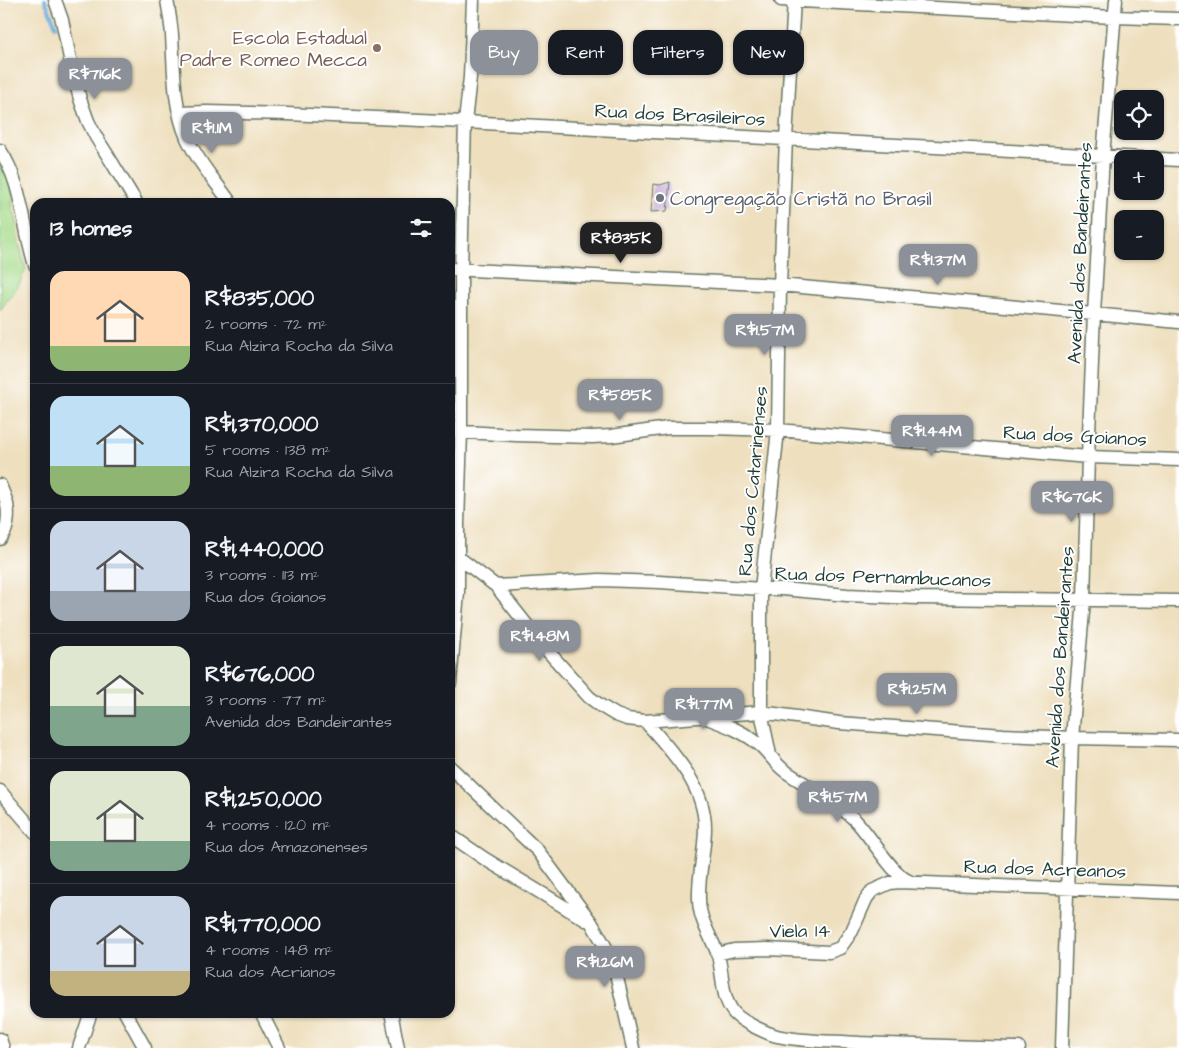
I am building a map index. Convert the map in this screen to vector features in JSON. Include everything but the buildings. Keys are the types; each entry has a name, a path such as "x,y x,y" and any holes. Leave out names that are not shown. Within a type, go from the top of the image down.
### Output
{"street":[{"path":"55,0 62,20 80,99 88,121 134,198"},
{"path":"167,0 172,32 175,80 180,113 187,137 207,172 227,198"},
{"path":"455,546 458,524 455,269 470,77 473,0"},
{"path":"781,0 1179,19"},
{"name":"Avenida dos Bandeirantes","path":"1062,1048 1072,738 1084,600 1094,314 1103,156 1116,0"},
{"name":"Rua dos Catarinenses","path":"770,755 761,712 762,589 778,430 780,285 794,1"},
{"name":"Rua dos Brasileiros","path":"180,113 287,114 465,122 1179,160"},
{"path":"0,150 8,161 14,178 30,247"},
{"path":"455,269 780,285 1179,322"},
{"name":"Rua dos Goianos","path":"456,431 592,437 668,428 778,430 1088,457 1179,460"},
{"path":"0,485 7,503 7,523 3,536 0,539"},
{"path":"455,555 496,586 545,648 589,697 616,715 627,719 645,721 761,712 839,723 1004,735 1179,740"},
{"path":"455,573 457,611 455,632"},
{"name":"Rua dos Pernambucanos","path":"496,586 599,580 917,598 1179,601"},
{"path":"704,717 739,731 761,746 774,762 783,769 838,806 868,834 896,872 905,880 910,881"},
{"path":"645,721 687,773 698,792 703,808 705,827 698,900 702,919 717,954 728,1005 736,1015 757,1029 776,1036 800,1040 1019,1048"},
{"path":"455,772 538,851 591,922 605,946 614,969 633,1048"},
{"path":"0,791 30,826"},
{"path":"455,838 485,859 591,922"},
{"name":"Viela 14","path":"717,954 734,950 767,949 829,952 840,948 852,931 872,891 890,883 910,881"},
{"name":"Rua dos Acreanos","path":"910,881 1179,893"},
{"path":"78,1048 89,1018"},
{"path":"128,1018 145,1048"},
{"path":"264,1018 279,1048"},
{"path":"392,1018 398,1048"},
{"path":"0,1038 3,1048"}],"green space":[{"path":"0,165 10,177 18,240 26,269 19,284 0,311 1,224"}],"waterway":[{"path":"45,0 56,26"}],"place":[{"name":"Escola Estadual Padre Romeo Mecca","path":"377,48"},
{"name":"Congregação Cristã no Brasil","path":"660,198"}]}
